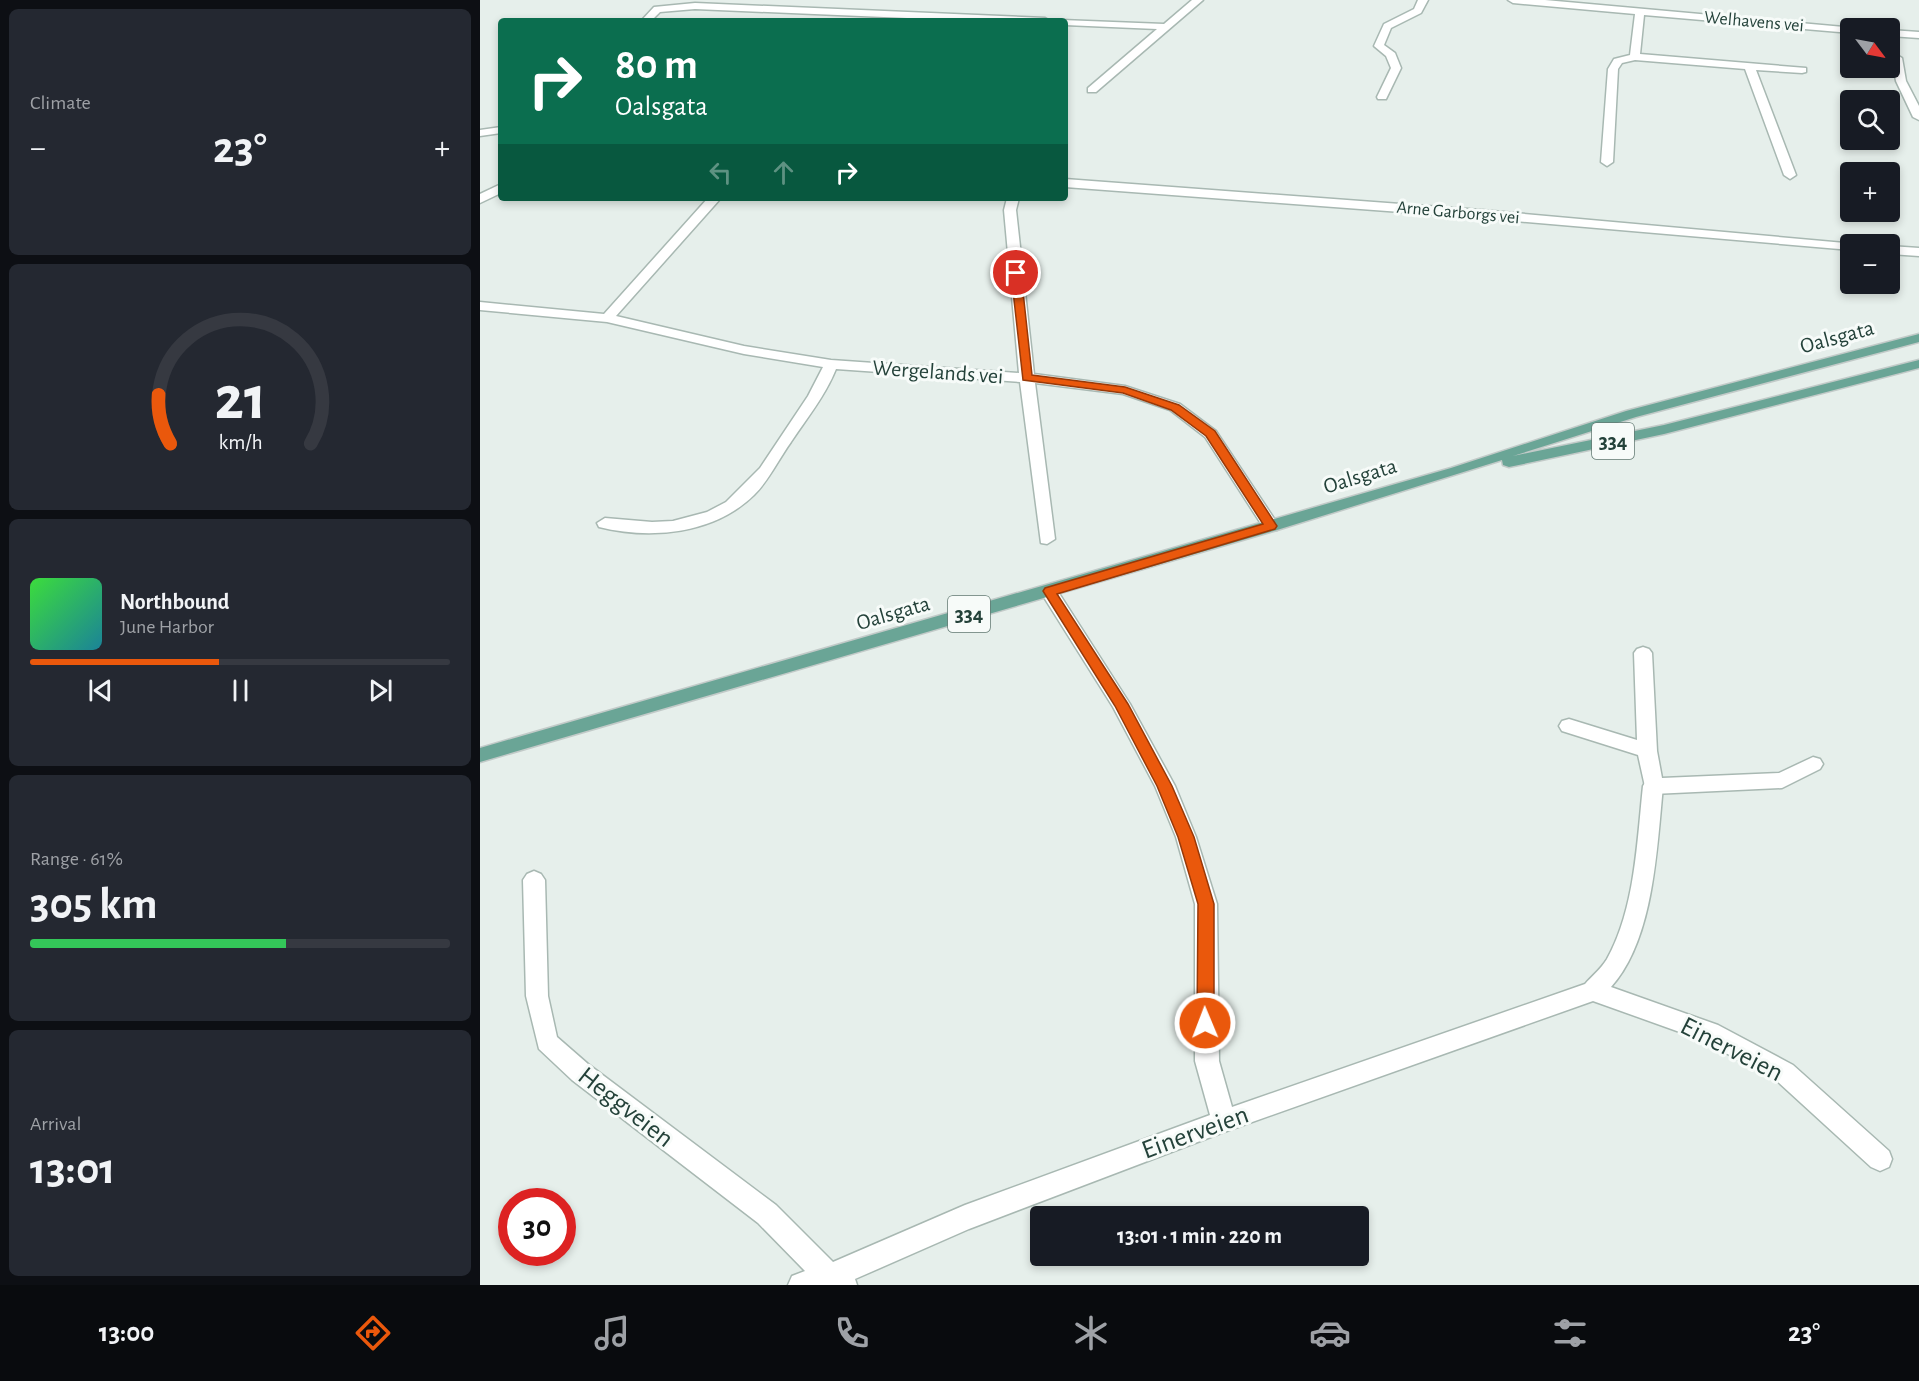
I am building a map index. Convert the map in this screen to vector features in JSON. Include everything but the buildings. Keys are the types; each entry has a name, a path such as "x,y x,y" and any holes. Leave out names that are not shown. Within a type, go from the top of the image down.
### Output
{"main road":[{"name":"Oalsgata","path":"480,755 1457,471 1554,437 1631,414 1919,339"},
{"name":"Oalsgata","path":"1457,471 1566,452 1919,363"}],"street":[{"path":"1092,90 1198,0"},
{"path":"1382,97 1396,68 1391,55 1379,46 1388,26 1418,11 1424,0"},
{"name":"Welhavens vei","path":"1513,0 1840,29"},
{"path":"649,18 657,9 695,6 934,18"},
{"path":"1635,57 1640,12"},
{"path":"1068,22 1168,27"},
{"path":"1900,34 1919,36"},
{"path":"1607,162 1612,69 1618,61 1635,57 1802,70"},
{"path":"1750,67 1790,175"},
{"path":"1900,73 1901,81 1919,117"},
{"path":"480,133 498,130"},
{"name":"Arne Garborgs vei","path":"1068,183 1481,214 1840,245"},
{"path":"480,199 498,190"},
{"path":"607,318 712,201"},
{"path":"1012,201 1010,210 1027,378 1047,539"},
{"path":"1900,251 1919,252"},
{"name":"Wergelands vei","path":"480,306 607,318 733,348 831,364 1027,378 1125,390 1175,407 1211,434 1270,526"},
{"path":"605,523 663,528 679,527 703,521 728,508 751,489 767,471 779,447 822,389 831,364"},
{"path":"1049,591 1121,704 1165,786 1186,837 1206,904 1207,1061 1224,1121"},
{"name":"Einerveien","path":"801,1285 837,1281 965,1218 1224,1121 1593,991 1614,967 1632,924 1647,843 1653,786 1647,751 1643,653"},
{"path":"1569,726 1647,751"},
{"path":"1653,786 1782,780 1813,764"},
{"name":"Heggveien","path":"534,880 537,996 547,1042 580,1072 767,1214 837,1281"},
{"name":"Einerveien","path":"1593,991 1710,1032 1785,1073 1880,1159"}],"route":[{"path":"1016,273 1027,378 1125,390 1175,407 1211,434 1270,526 1049,591 1121,704 1165,786 1186,837 1206,904 1205,1023"}]}
